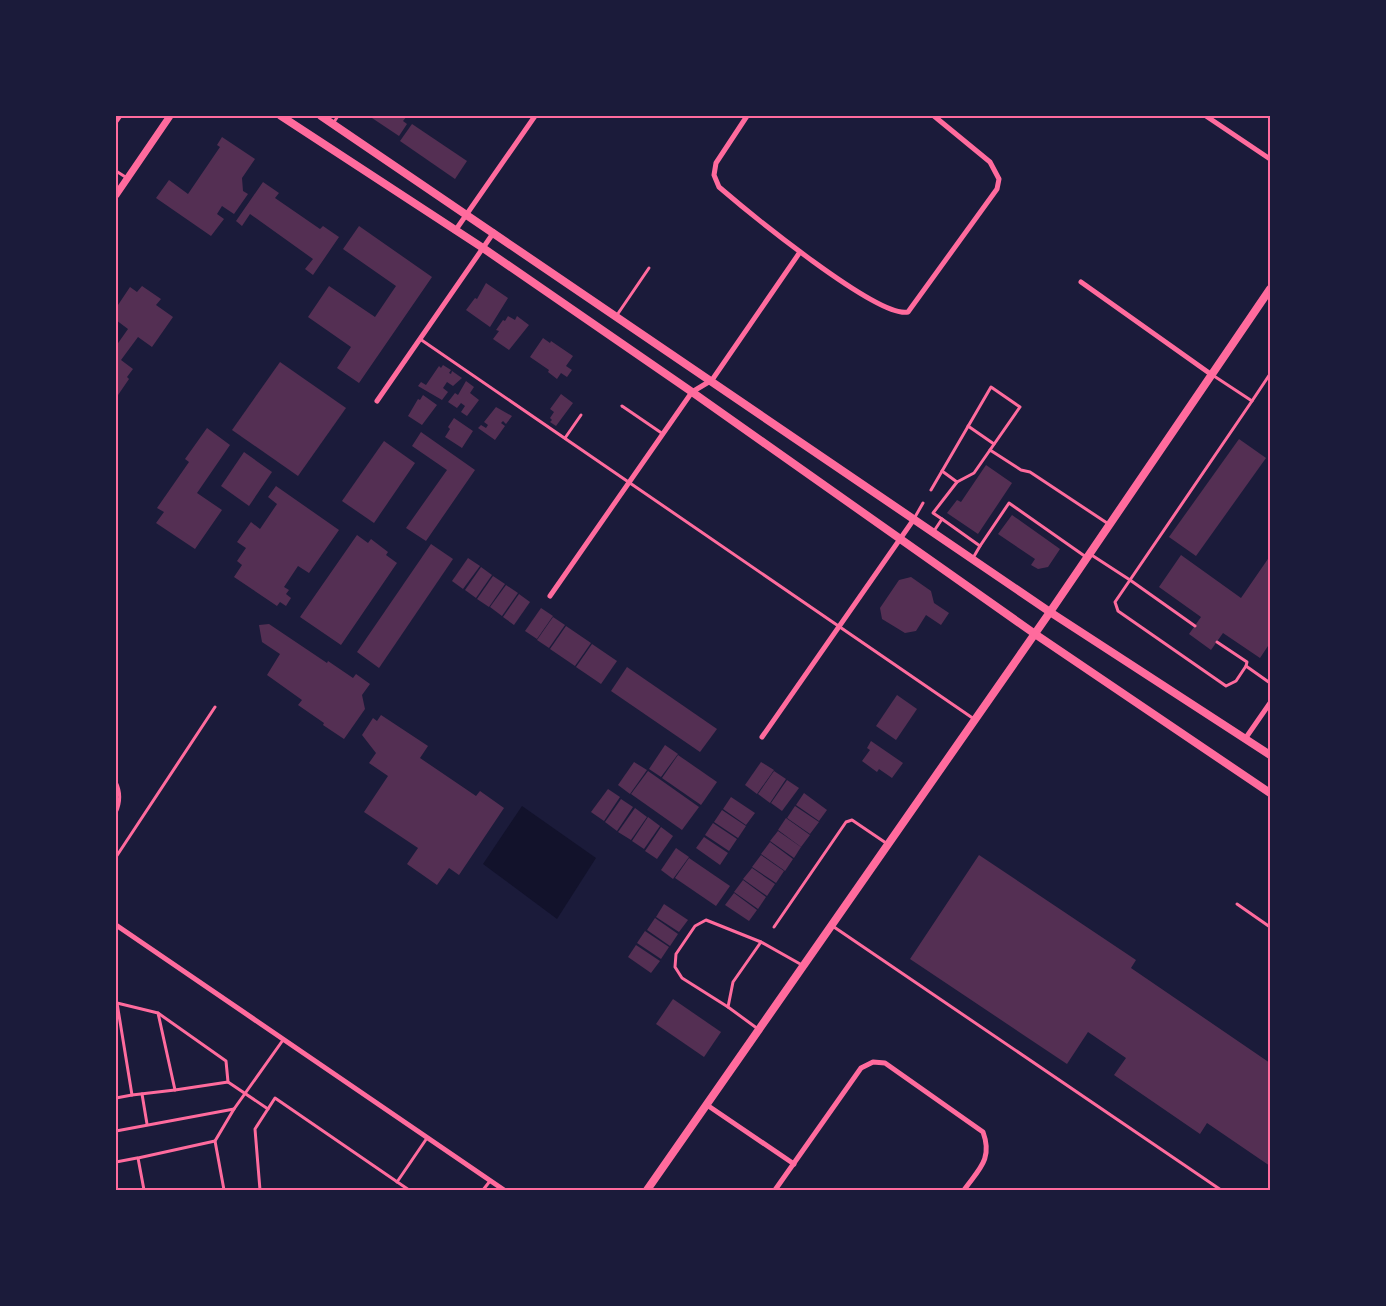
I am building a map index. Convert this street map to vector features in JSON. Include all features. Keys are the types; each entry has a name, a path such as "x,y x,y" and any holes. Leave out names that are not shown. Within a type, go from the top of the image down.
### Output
{"main road":[{"path":"281,116 483,248 1035,634 1270,793"},
{"path":"321,116 335,119 494,232 972,559 1270,755"},
{"path":"647,1191 1089,556 1270,289"}],"street":[{"path":"116,195 170,116"},
{"path":"455,231 535,116"},
{"path":"747,116 716,163 714,175 719,187 800,252 851,287 902,314 909,312 992,197 999,179 990,162 934,116"},
{"path":"1206,116 1270,159"},
{"path":"377,401 494,232"},
{"path":"550,596 692,392 712,380 800,252"},
{"path":"1081,282 1212,375"},
{"path":"762,737 914,519"},
{"path":"1245,739 1270,703"},
{"path":"116,925 504,1191"},
{"path":"775,1191 861,1068 873,1062 885,1063 983,1132 988,1145 986,1159 964,1191"},
{"path":"707,1105 794,1164"}],"lane":[{"path":"116,123 121,116"},
{"path":"116,171 127,178"},
{"path":"616,315 649,268"},
{"path":"420,339 975,720"},
{"path":"1246,666 1236,681 1226,686 1118,611 1115,602 1270,374"},
{"path":"1212,375 1252,401"},
{"path":"931,490 991,387 1020,408 974,473 957,482 933,513 980,546"},
{"path":"622,406 663,434"},
{"path":"565,438 581,415"},
{"path":"968,426 994,444"},
{"path":"990,450 1021,470 1030,472 1110,525"},
{"path":"942,471 957,482"},
{"path":"914,519 923,503"},
{"path":"972,559 1009,503 1130,580 1195,626"},
{"path":"933,532 942,519"},
{"path":"1217,642 1246,662 1246,666 1270,683"},
{"path":"116,857 215,707"},
{"path":"116,782 120,796 116,813"},
{"path":"774,927 846,822 852,820 887,844"},
{"path":"1237,904 1270,927"},
{"path":"759,1030 682,978 675,967 676,954 695,926 706,920 761,942 804,966"},
{"path":"832,925 1221,1191"},
{"path":"728,1007 734,982 761,942"},
{"path":"132,1095 116,1004 158,1013 226,1061 228,1082"},
{"path":"158,1013 175,1090"},
{"path":"224,1191 215,1141 234,1109 283,1040"},
{"path":"116,1098 228,1082 268,1109"},
{"path":"142,1094 147,1125"},
{"path":"260,1191 255,1129 275,1098 409,1191"},
{"path":"116,1131 234,1109"},
{"path":"396,1182 427,1138"},
{"path":"116,1162 215,1141"},
{"path":"138,1158 144,1191"},
{"path":"483,1191 490,1181"}],"shaded area":[{"path":"522,806 596,858 557,919 483,864"}],"building":[{"path":"369,116 407,116 403,121 407,124 399,136"},
{"path":"412,124 467,161 455,179 400,141"},
{"path":"222,137 255,159 242,178 243,191 248,194 234,214 222,206 217,214 224,219 211,236 156,198 169,180 188,194 220,147 217,145"},
{"path":"263,182 279,193 275,198 320,229 323,226 339,237 313,275 305,269 313,259 250,214 242,226 236,221"},
{"path":"359,226 432,277 359,383 337,368 351,347 308,317 329,286 375,317 396,286 343,249"},
{"path":"486,283 508,298 490,327 466,310 475,298 477,299"},
{"path":"142,286 161,299 156,305 173,317 152,347 138,337 121,360 133,369 116,398 116,346 128,329 116,320 116,308 130,287 137,292"},
{"path":"508,316 515,320 517,316 529,325 509,350 493,339 499,331 496,330"},
{"path":"543,338 573,356 566,366 572,370 567,377 561,373 557,379 548,372 549,370 530,357"},
{"path":"280,362 346,408 298,476 232,430"},
{"path":"443,365 451,370 449,373 451,374 452,371 462,378 453,386 447,382 443,388 448,392 442,400 418,386 421,382 426,385 439,366 441,368"},
{"path":"466,381 474,387 470,393 479,400 467,416 461,412 465,406 461,403 457,408 448,402 455,393 458,395"},
{"path":"561,394 573,403 556,426 550,422 554,412 550,409"},
{"path":"423,395 437,405 422,425 408,416"},
{"path":"496,407 512,416 506,424 503,421 501,423 505,426 495,440 478,428 481,425 486,428 488,425 484,422"},
{"path":"454,418 473,431 462,448 445,437"},
{"path":"207,428 230,445 197,493 222,510 195,549 156,523 164,512 157,508 189,462 185,459"},
{"path":"421,432 475,470 426,541 406,528 447,470 412,446"},
{"path":"1239,439 1266,458 1196,556 1169,537"},
{"path":"384,441 415,463 374,523 342,501"},
{"path":"244,452 272,472 249,506 221,486"},
{"path":"986,465 1012,483 978,534 947,513 957,500 961,502"},
{"path":"276,486 339,530 309,573 298,566 284,587 289,590 286,594 291,598 286,606 280,602 277,606 234,577 242,565 237,561 246,548 237,542 251,522 260,529 277,504 268,497"},
{"path":"1012,515 1060,549 1048,567 1038,569 1031,565 1035,559 998,534"},
{"path":"357,535 368,543 371,539 388,552 386,555 397,563 341,645 300,617"},
{"path":"431,544 453,559 379,668 357,652"},
{"path":"1181,555 1241,598 1270,556 1270,643 1260,658 1223,633 1211,650 1189,634 1201,617 1159,587"},
{"path":"468,558 480,566 463,589 452,581"},
{"path":"481,567 492,575 476,598 465,590"},
{"path":"493,576 505,584 489,607 477,599"},
{"path":"911,577 931,591 934,603 949,613 941,625 926,615 916,631 905,633 882,619 880,608 899,580"},
{"path":"506,585 518,593 502,616 490,607"},
{"path":"519,594 530,602 514,625 503,617"},
{"path":"541,608 553,616 537,639 525,631"},
{"path":"553,617 565,625 549,648 537,640"},
{"path":"269,624 327,663 328,661 353,678 356,674 370,684 362,695 365,709 344,739 298,705 302,700 267,675 280,654 262,642 259,625"},
{"path":"566,626 591,643 575,666 550,649"},
{"path":"592,644 617,661 601,684 576,667"},
{"path":"627,667 717,729 700,752 611,691"},
{"path":"897,695 917,709 896,740 876,726"},
{"path":"381,715 428,746 420,758 476,796 480,791 504,808 459,875 449,868 437,885 407,864 418,848 364,812 388,776 369,763 376,753 362,735 373,718 377,721"},
{"path":"871,741 903,763 892,778 879,769 877,772 862,761 870,750 867,748"},
{"path":"665,745 678,754 661,777 649,769"},
{"path":"678,755 717,782 701,805 662,778"},
{"path":"634,762 647,770 630,794 618,785"},
{"path":"761,762 774,770 757,794 745,785"},
{"path":"648,771 699,807 682,830 631,794"},
{"path":"774,771 786,779 770,803 758,794"},
{"path":"787,780 799,788 782,811 771,803"},
{"path":"608,789 620,797 604,821 591,812"},
{"path":"804,793 827,810 819,821 796,805"},
{"path":"731,797 755,813 746,825 723,809"},
{"path":"621,799 633,807 617,831 605,822"},
{"path":"795,806 819,822 810,834 787,818"},
{"path":"635,808 647,817 631,840 618,832"},
{"path":"722,810 746,826 738,838 714,822"},
{"path":"648,817 660,826 644,849 632,841"},
{"path":"786,818 810,835 801,847 778,830"},
{"path":"713,823 737,839 729,851 705,835"},
{"path":"661,827 673,836 657,859 645,851"},
{"path":"778,831 801,847 794,858 770,841"},
{"path":"704,837 728,853 720,865 696,848"},
{"path":"770,842 793,859 785,871 761,854"},
{"path":"676,848 689,857 673,879 661,870"},
{"path":"761,855 784,871 776,883 752,867"},
{"path":"979,855 1136,960 1131,968 1270,1063 1270,1166 1207,1123 1200,1134 1114,1075 1126,1058 1088,1032 1067,1064 910,959"},
{"path":"689,858 730,886 716,906 675,878"},
{"path":"752,868 775,884 767,896 743,879"},
{"path":"743,880 766,897 758,909 734,892"},
{"path":"734,893 757,910 749,921 725,905"},
{"path":"664,904 688,920 679,932 656,917"},
{"path":"655,918 678,934 670,946 647,930"},
{"path":"645,931 669,947 661,959 637,943"},
{"path":"636,945 660,961 651,973 628,957"},
{"path":"673,999 721,1032 704,1057 656,1024"}]}
